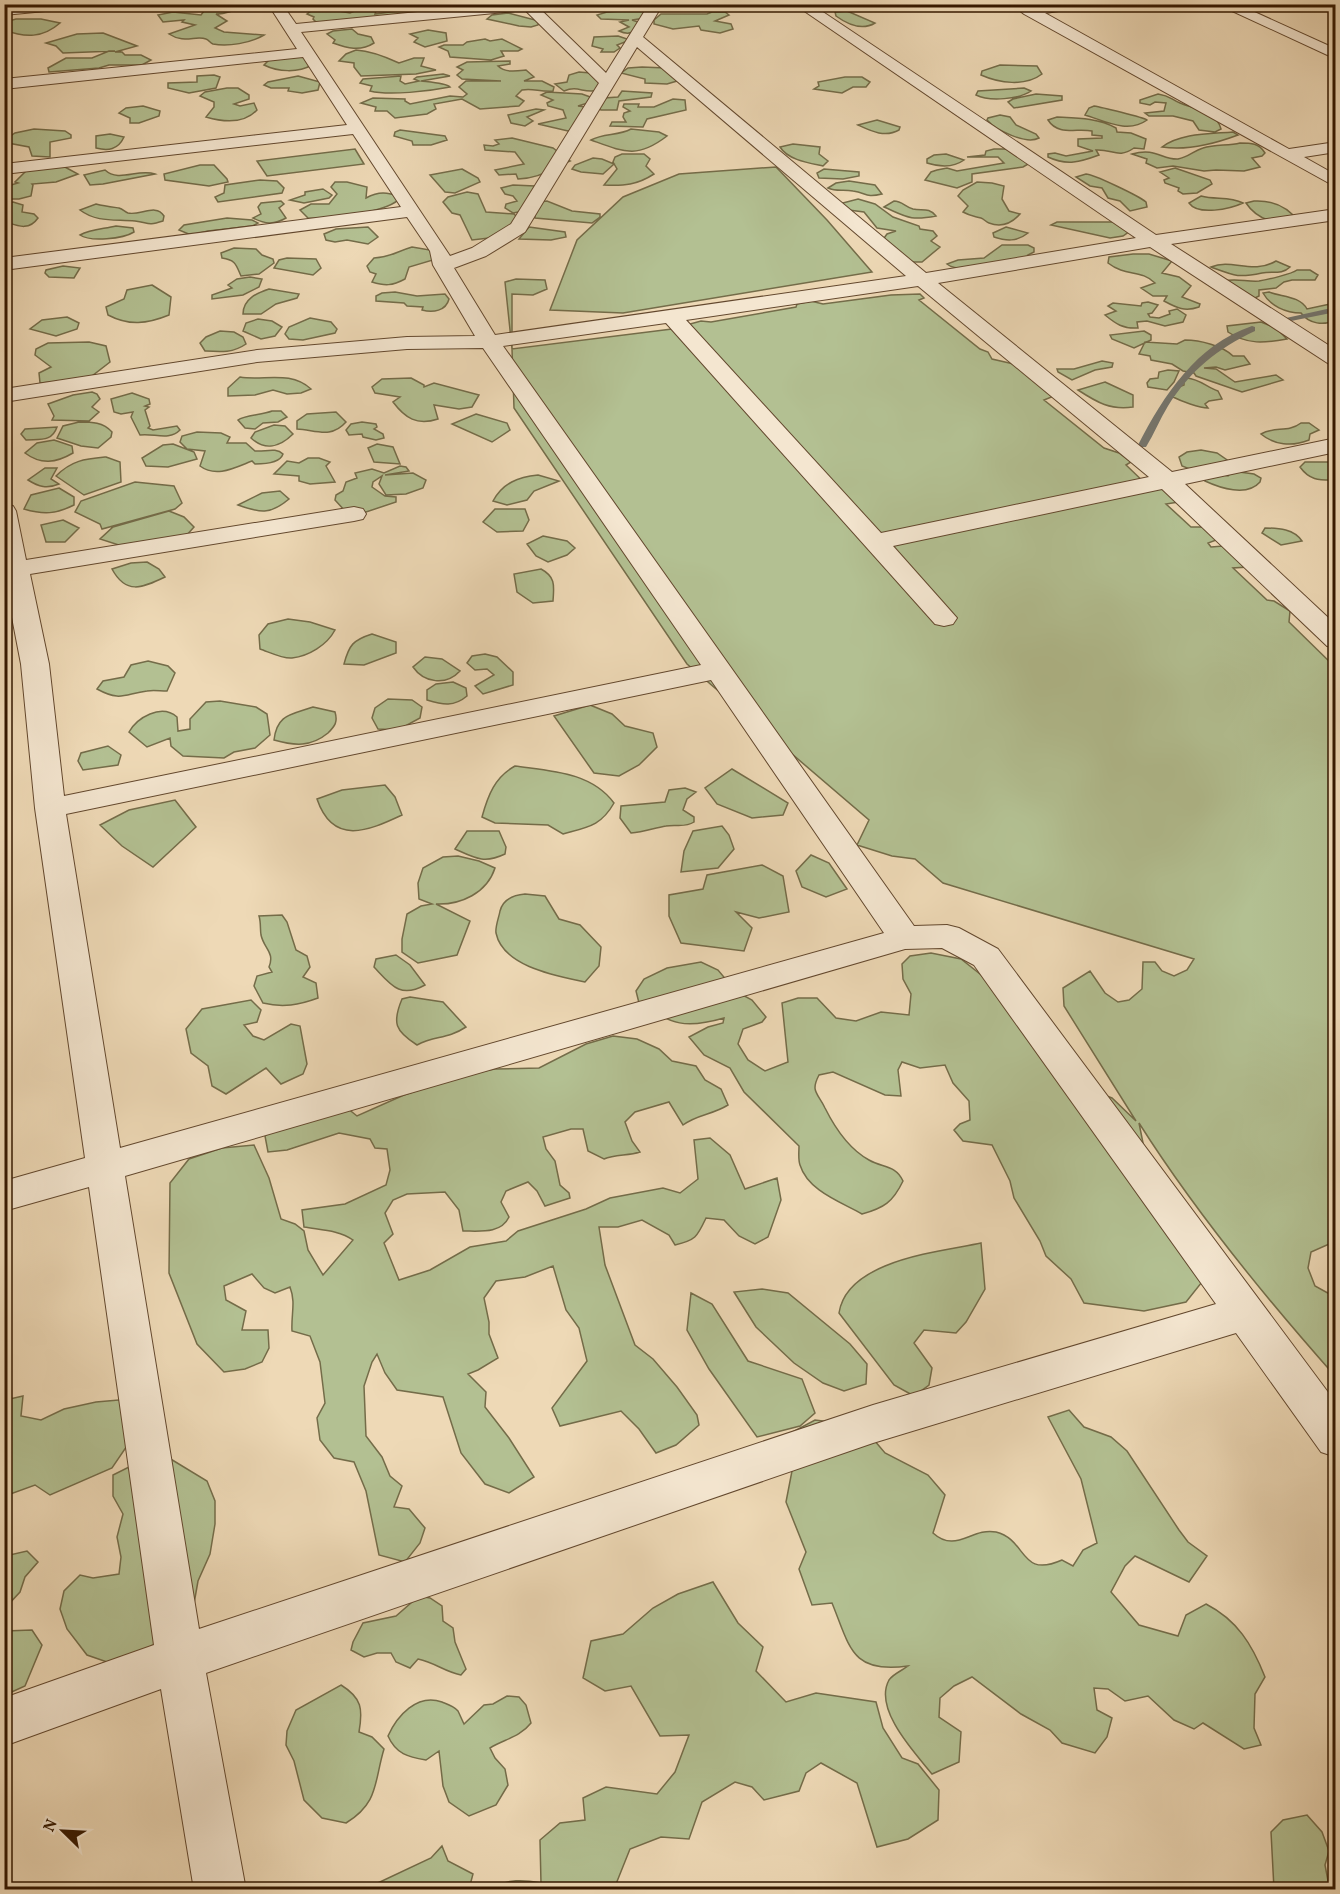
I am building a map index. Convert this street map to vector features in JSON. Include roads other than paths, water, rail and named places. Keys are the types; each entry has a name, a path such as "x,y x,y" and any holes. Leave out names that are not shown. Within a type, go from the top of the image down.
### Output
{"street":[{"path":"4,11 76,4"},
{"path":"275,4 439,251 443,265 489,342 905,938"},
{"path":"801,4 1153,241 1335,360"},
{"path":"1023,8 1079,4"},
{"path":"1224,4 1335,55"},
{"path":"291,28 527,5 608,83"},
{"path":"443,265 479,252 518,228 655,5"},
{"path":"1023,8 1335,182"},
{"path":"636,38 922,280 1167,480 1335,640"},
{"path":"4,84 307,52"},
{"path":"4,170 358,129"},
{"path":"1288,154 1335,147"},
{"path":"4,264 413,212"},
{"path":"4,396 257,356 407,343 489,342 922,280 1153,241 1335,214"},
{"path":"671,316 944,618"},
{"path":"876,542 1335,445"},
{"path":"4,511 35,664 50,808 180,1659 220,1890"},
{"path":"16,569 354,514"},
{"path":"50,808 718,670"},
{"path":"4,1196 905,938 947,936 986,957 1335,1438"},
{"path":"4,1722 180,1659 873,1424 1245,1313"}],"waterway":[{"path":"1281,320 1336,309"},
{"path":"1143,445 1163,407 1199,362 1214,350 1252,329"}]}
